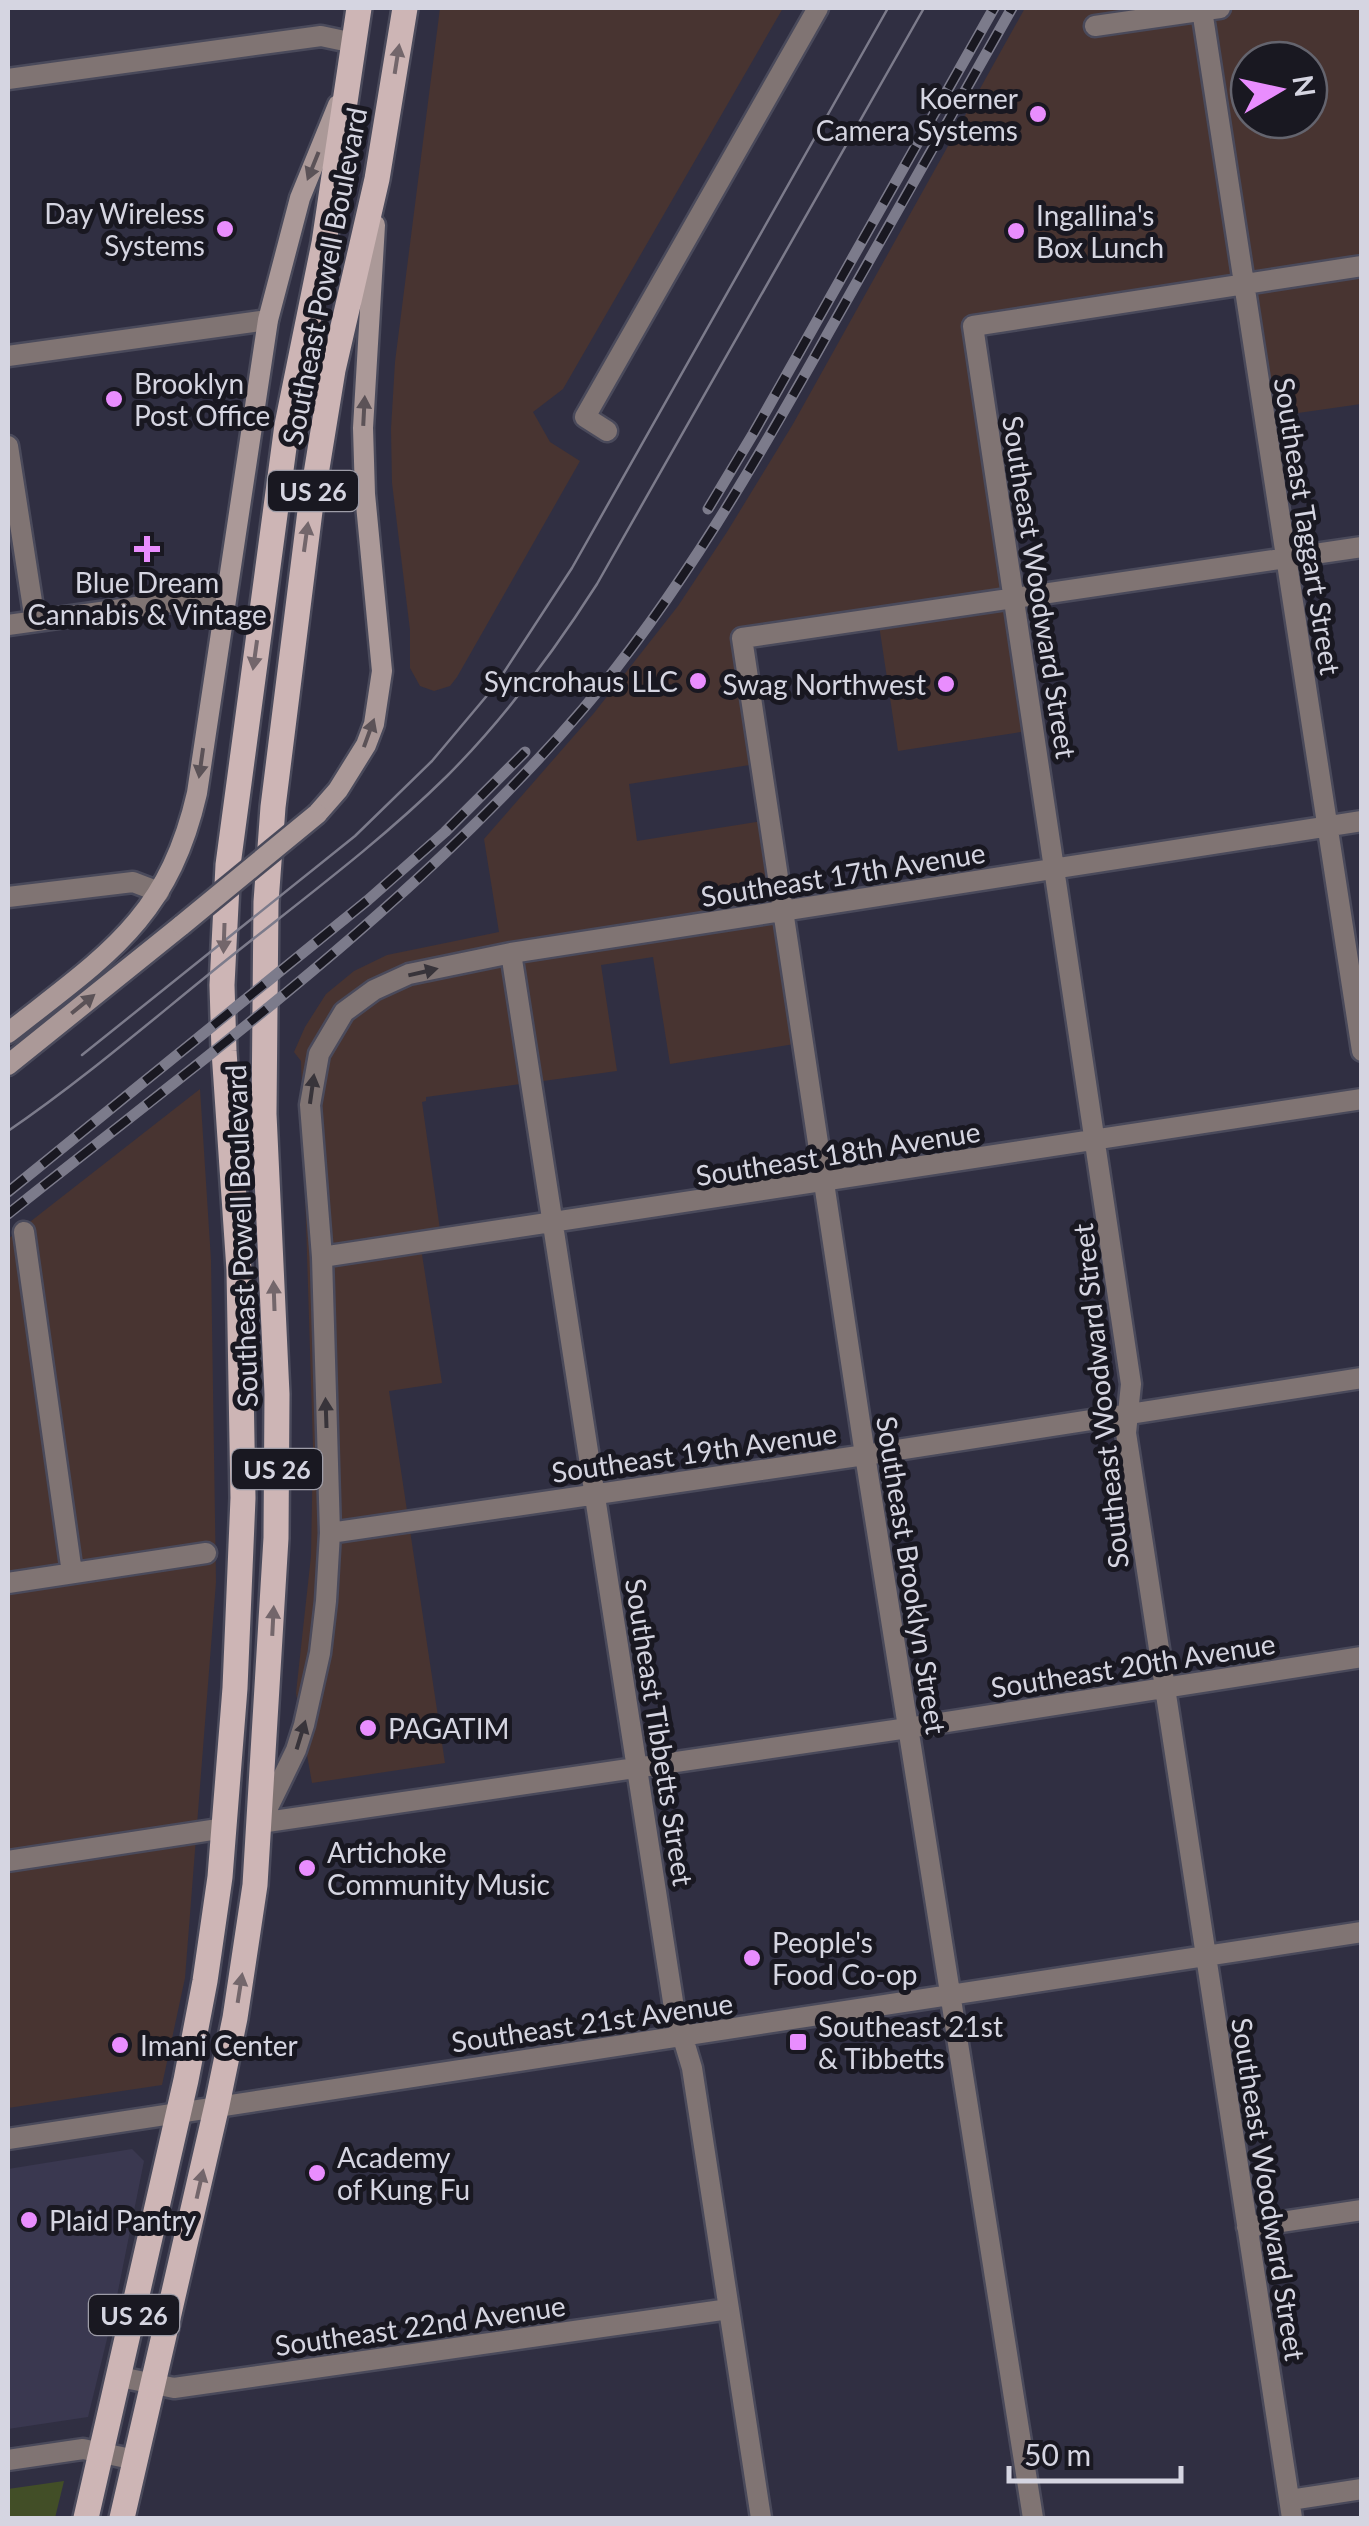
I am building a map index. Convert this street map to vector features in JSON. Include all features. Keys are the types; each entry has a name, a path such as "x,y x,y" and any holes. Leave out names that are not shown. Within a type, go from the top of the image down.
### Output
{"main road":[{"name":"Southeast Powell Boulevard","path":"86,2518 180,2111 206,1980 225,1828 242,1577 243,1498 239,1270 222,985 228,865 284,444 324,243 359,8"},
{"name":"Southeast Powell Boulevard","path":"122,2518 218,2105 248,1940 260,1823 276,1538 277,1394 264,1114 271,826 310,511 333,370 377,179 405,8"}],"street":[{"path":"608,431 586,418 818,8"},
{"path":"1094,26 1211,9"},
{"name":"Southeast Taggart Street","path":"1211,9 1243,284 1362,1051"},
{"path":"8,79 321,36 354,42"},
{"path":"8,1033 120,943 159,892 182,848 190,823 268,320 300,198 350,76"},
{"path":"8,1065 317,814 338,790 366,745 374,724 382,671 365,494 364,428 377,179"},
{"path":"1243,284 1362,266"},
{"name":"Southeast Woodward Street","path":"1243,284 973,326 1132,1384 1126,1433 1291,2509"},
{"path":"8,356 268,320"},
{"path":"8,446 35,622"},
{"path":"1012,597 1362,546"},
{"path":"8,625 225,597"},
{"name":"Southeast Brooklyn Street","path":"1012,597 742,638 865,1455 1033,2518"},
{"name":"Southeast 17th Avenue","path":"322,1256 310,1105 319,1054 344,1012 374,990 410,974 511,953 1362,821"},
{"path":"8,897 133,882 159,892"},
{"name":"Southeast Tibbetts Street","path":"511,953 674,2008 692,2068 761,2518"},
{"name":"Southeast 18th Avenue","path":"322,1256 1362,1099"},
{"path":"24,1232 72,1574"},
{"path":"260,1823 296,1750 320,1653 330,1533 322,1256"},
{"name":"Southeast 19th Avenue","path":"330,1533 1362,1378"},
{"path":"8,1583 206,1553"},
{"name":"Southeast 20th Avenue","path":"260,1823 1362,1657"},
{"path":"8,1862 225,1828"},
{"name":"Southeast 21st Avenue","path":"8,2139 1362,1932"},
{"path":"1247,2227 1362,2210"},
{"name":"Southeast 22nd Avenue","path":"120,2377 174,2388 729,2308"},
{"path":"8,2460 83,2449 136,2460"},
{"path":"1291,2509 1362,2489"}],"shaded area":[{"path":"440,8 783,8 563,389 533,412 550,442 580,461 457,677 450,686 434,691 420,686 410,668 410,630 392,483 391,429 395,362"},
{"path":"1025,8 1361,8 1361,404 1255,419 1237,293 982,332 1040,729 898,751 879,625 750,644 768,762 629,784 637,841 775,819 807,1042 670,1064 653,957 601,965 617,1071 426,1097 422,1102 442,1244 421,1248 442,1383 389,1391 445,1763 312,1783 296,1693 311,1556 313,1447 301,1061 294,1052 326,994 354,971 387,955 499,932 484,839 594,713 678,606 793,424"},
{"path":"200,1089 211,1260 216,1582 185,1978 162,2085 8,2108 8,1239"},
{"path":"132,2149 144,2161 88,2417 8,2429 8,2169"}],"green space":[{"path":"64,2481 55,2518 8,2518 8,2489"}],"tram line":[{"path":"82,1055 355,836 432,761 495,686 572,568 888,8"},
{"path":"8,1131 91,1070 366,849 447,776 508,708 597,584 924,8"}],"railway":[{"path":"708,509 994,8"},
{"path":"8,1214 233,1036 380,913 519,780 583,709 653,619 746,476 1012,8"},
{"path":"8,1192 368,900 445,832 525,752"}],"place":[{"name":"Koerner Camera Systems","path":"1038,114"},
{"name":"Day Wireless Systems","path":"225,229"},
{"name":"Ingallina's Box Lunch","path":"1016,231"},
{"name":"Brooklyn Post Office","path":"114,399"},
{"name":"Blue Dream Cannabis & Vintage","path":"147,549"},
{"name":"Syncrohaus LLC","path":"698,681"},
{"name":"Swag Northwest","path":"946,684"},
{"name":"PAGATIM","path":"368,1728"},
{"name":"Artichoke Community Music","path":"307,1868"},
{"name":"People's Food Co-op","path":"752,1958"},
{"name":"Southeast 21st & Tibbetts","path":"798,2042"},
{"name":"Imani Center","path":"120,2045"},
{"name":"Academy of Kung Fu","path":"317,2173"},
{"name":"Plaid Pantry","path":"29,2220"}]}
